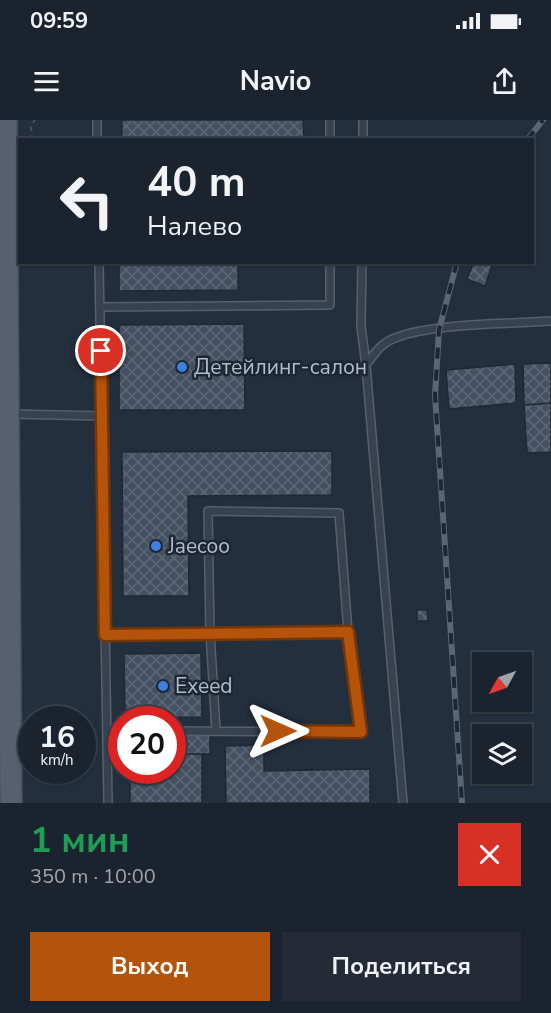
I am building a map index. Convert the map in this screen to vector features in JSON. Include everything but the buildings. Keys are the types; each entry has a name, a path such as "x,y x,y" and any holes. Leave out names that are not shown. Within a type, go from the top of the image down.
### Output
{"main road":[{"path":"6,120 11,803"}],"lane":[{"path":"97,120 97,138"},
{"path":"330,120 330,138"},
{"path":"363,120 363,138"},
{"path":"99,264 108,803"},
{"path":"100,307 330,305 330,264"},
{"path":"362,264 361,326 403,803"},
{"path":"366,365 376,350 395,338 439,330 551,321"},
{"path":"8,414 102,416"},
{"path":"186,731 361,732 348,632 339,513 208,511 210,632 216,731"},
{"path":"105,635 348,632"}],"path":[{"path":"32,138 32,125 35,120"}],"railway":[{"path":"529,138 543,120"},
{"path":"456,264 439,330 435,395 462,803"}],"place":[{"name":"Детейлинг-салон","path":"182,367"},
{"name":"Jaecoo","path":"156,546"},
{"name":"Exeed","path":"163,686"}],"route":[{"path":"101,351 105,635 348,632 361,732 278,731"}]}
